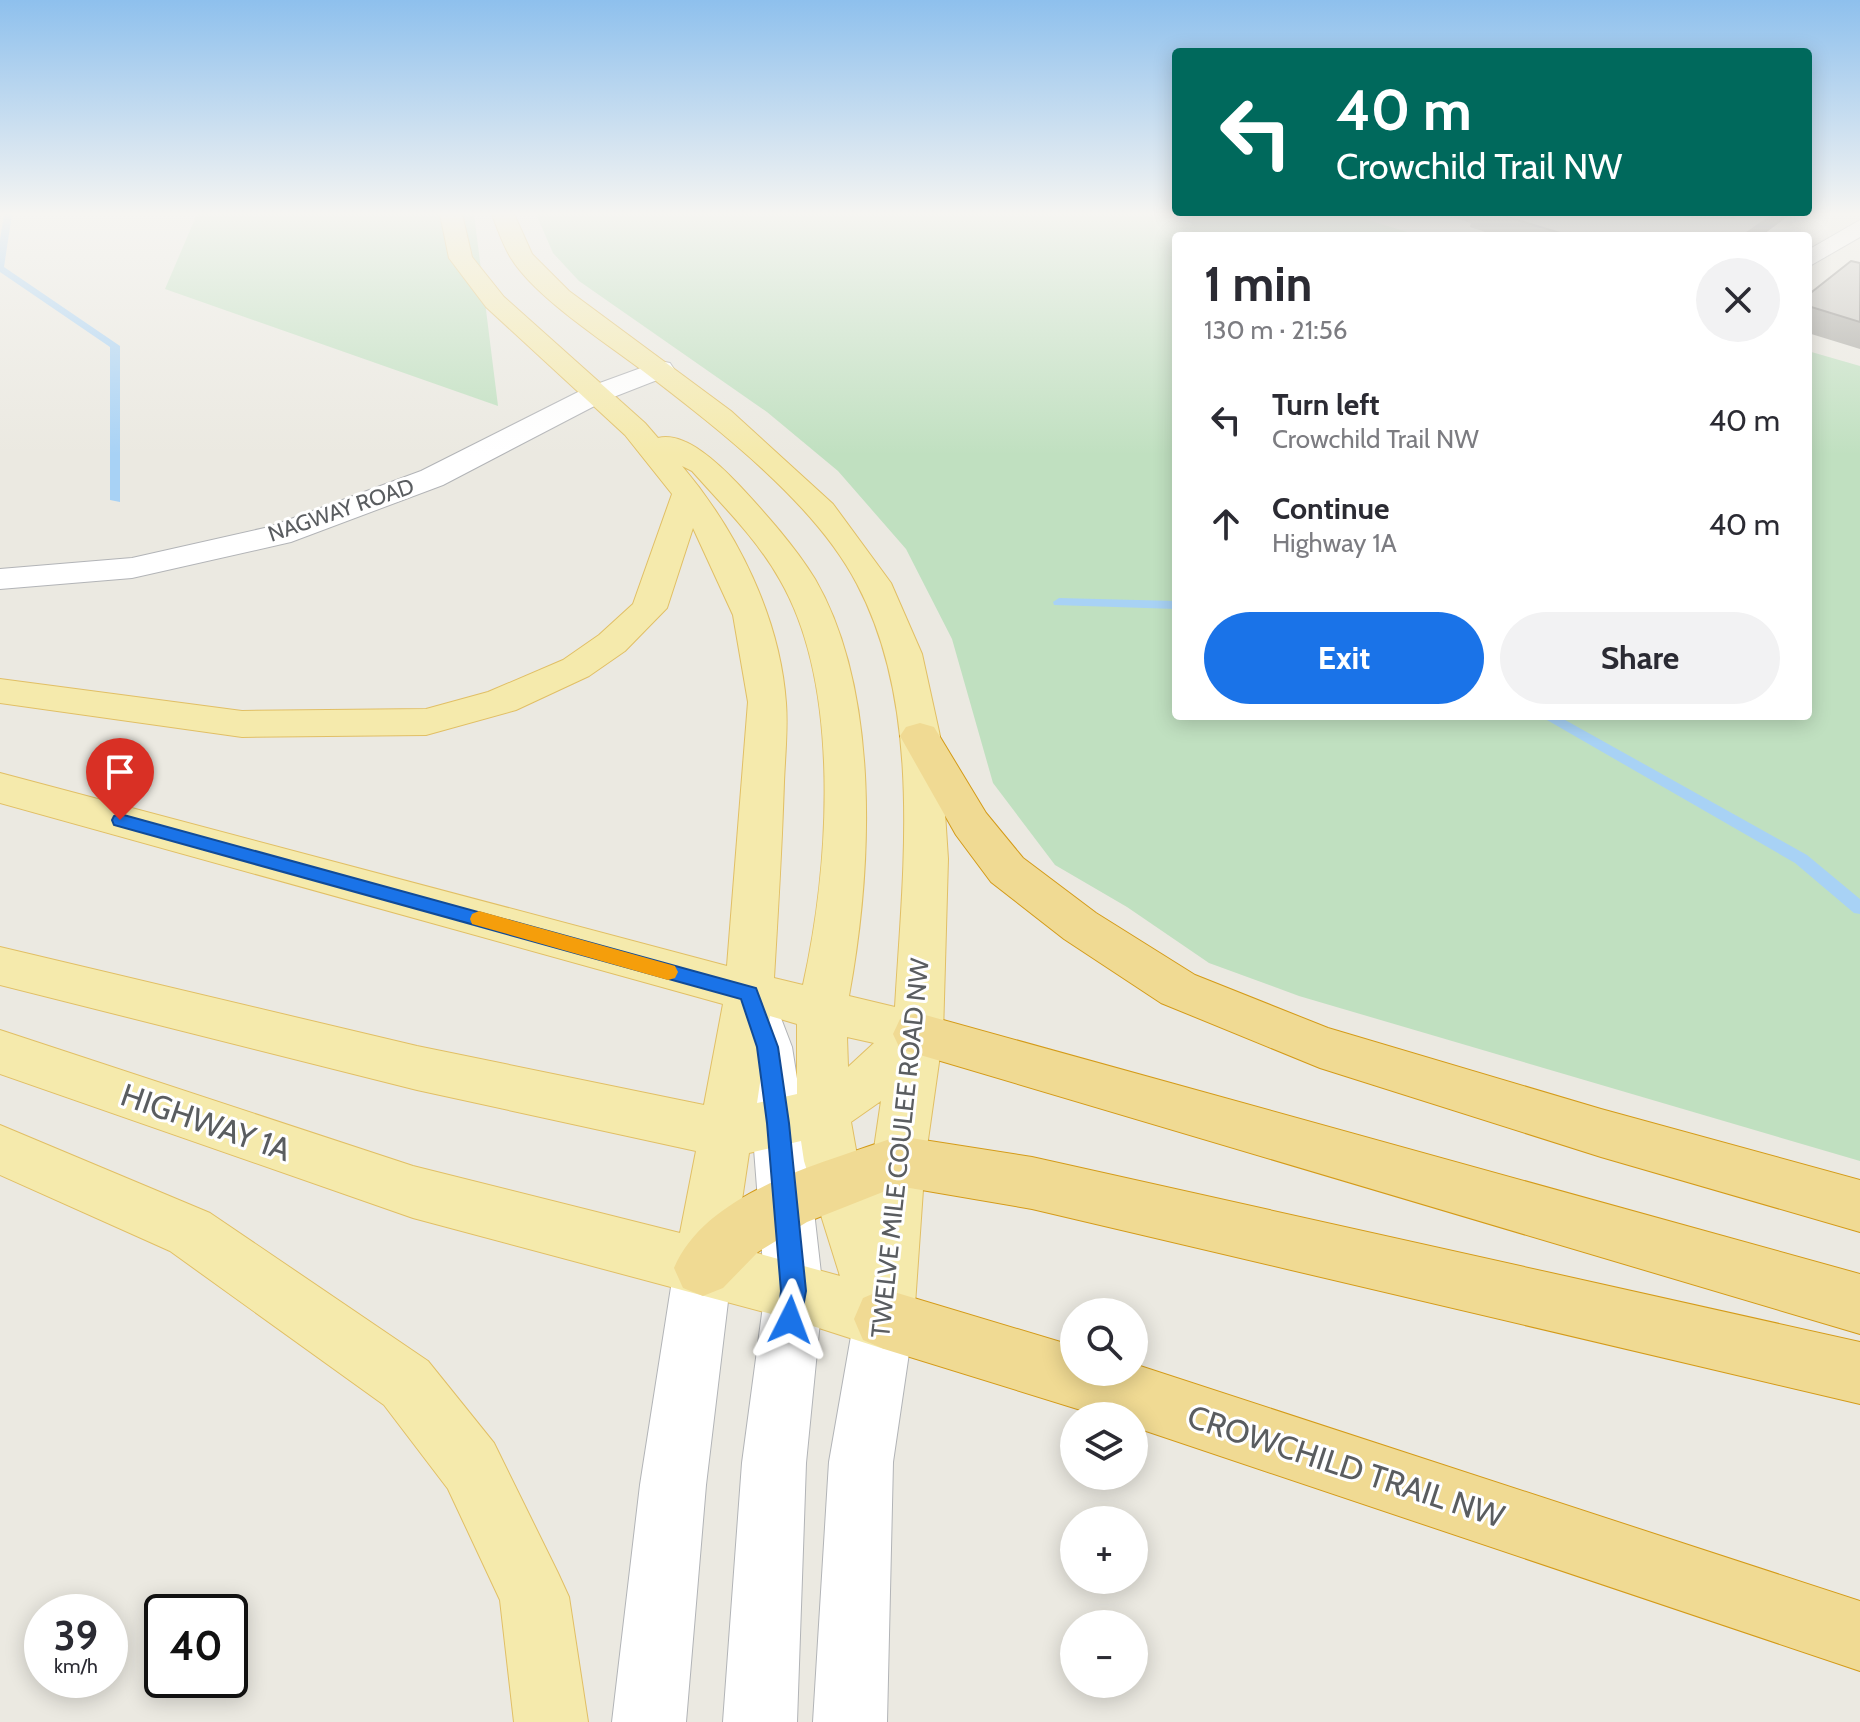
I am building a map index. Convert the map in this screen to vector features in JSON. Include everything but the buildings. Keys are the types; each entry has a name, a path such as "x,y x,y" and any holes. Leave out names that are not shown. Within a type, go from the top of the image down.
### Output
{"highway":[{"path":"920,736 971,824 1007,870 1080,926 1178,989 1320,1047 1601,1133 1860,1206"},
{"path":"918,1034 1860,1304"},
{"path":"703,1268 738,1233 787,1203 898,1161 1032,1183 1860,1373"},
{"name":"CROWCHILD TRAIL NW","path":"884,1319 1157,1403 1860,1636"}],"main road":[{"path":"489,294 635,429 688,493 720,546 751,615 767,702 749,993 703,1268"},
{"name":"TWELVE MILE COULEE ROAD NW","path":"558,294 721,417 822,511 874,583 904,654 920,736 926,859 918,1034 898,1161 884,1319"},
{"path":"635,429 703,465 762,529 798,580 820,628 838,700 846,794 835,946 800,1118 838,1182 884,1319"},
{"path":"0,691 242,724 426,722 487,705 576,668 612,643 649,608 688,493"},
{"path":"0,788 749,993 918,1034"},
{"path":"0,966 390,1062 726,1134 800,1118 866,1083 918,1034"},
{"name":"HIGHWAY 1A","path":"0,1052 413,1192"},
{"path":"0,1149 190,1232 406,1383 471,1466 534,1597 551,1722"},
{"name":"CROWCHILD TRAIL NW","path":"413,1192 794,1291 884,1319"}],"street":[{"name":"NAGWAY ROAD","path":"0,579 132,568 279,535 432,478 596,394 660,369"},
{"path":"749,993 767,1047 800,1118 787,1203 794,1291 774,1463 760,1722"},
{"path":"649,1722 673,1485 703,1268"},
{"name":"TWELVE MILE COULEE ROAD NW","path":"850,1722 861,1462 884,1319"}],"green space":[{"path":"180,294 484,294 498,406"},
{"path":"598,294 1172,294 1172,720 1812,720 1812,352 1860,366 1860,1161 1299,996 1209,963 1127,907 1055,865 993,783 952,639 906,549 838,471 767,412"}],"waterway":[{"path":"39,294 115,346 116,500"},
{"path":"1059,602 1172,605"},
{"path":"1554,720 1801,859 1860,908"}],"slow traffic":[{"path":"479,919 668,972"}],"route":[{"path":"120,820 749,993 767,1047 778,1123 794,1291 790,1320"}]}
